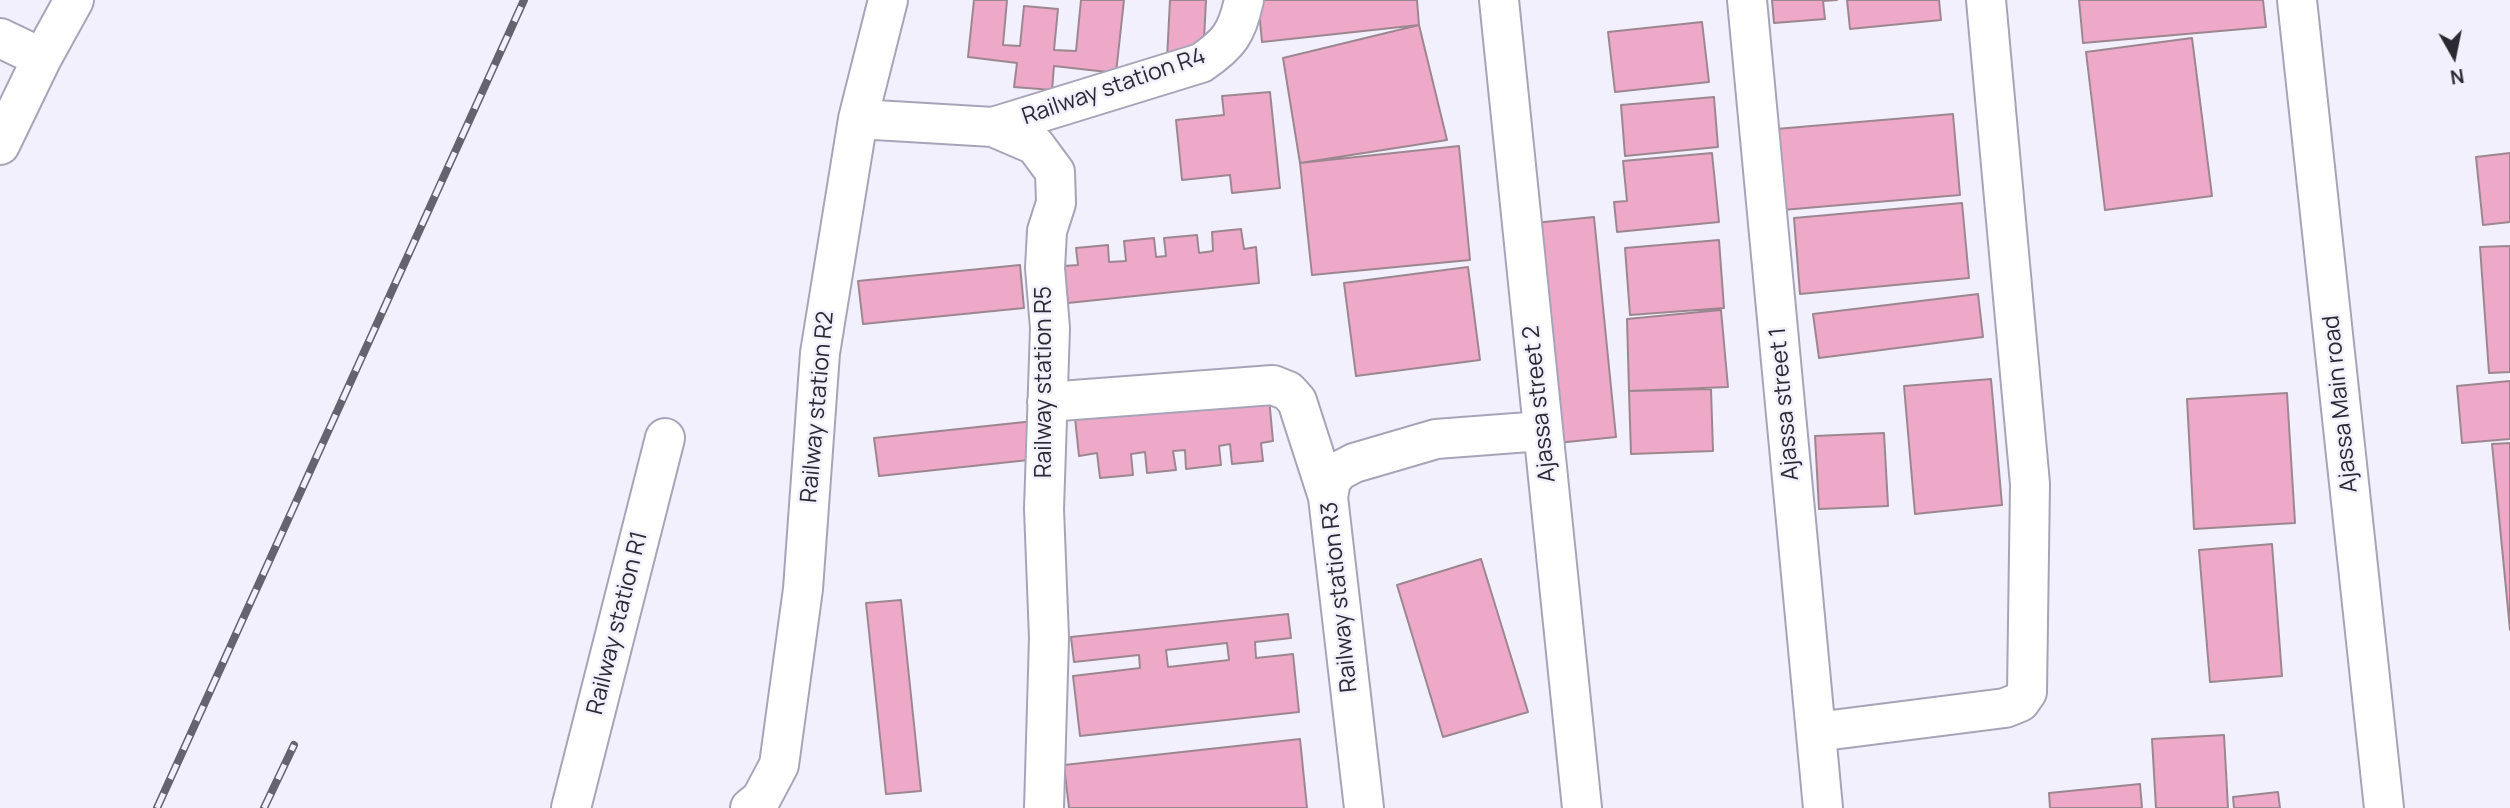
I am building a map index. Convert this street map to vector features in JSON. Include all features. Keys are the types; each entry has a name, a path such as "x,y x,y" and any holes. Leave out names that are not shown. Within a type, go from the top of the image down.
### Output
{"street":[{"path":"0,145 42,58 74,0"},
{"name":"Railway station R2","path":"750,808 761,799 779,765 803,589 820,353 858,119 888,0"},
{"name":"Railway station R4","path":"993,127 1200,63 1223,48 1240,19 1244,0"},
{"name":"Ajassa street 2","path":"1499,0 1582,808"},
{"name":"Ajassa street 1","path":"1748,0 1824,808"},
{"path":"1816,732 2005,708 2020,702 2027,692 2029,485 1986,0"},
{"name":"Ajassa Main road","path":"2297,0 2384,808"},
{"path":"0,38 42,58"},
{"name":"Railway station R5","path":"858,119 993,127 1035,145 1055,172 1056,203 1047,231 1045,268 1050,328 1044,509 1049,638 1044,808"},
{"path":"1047,402 1273,385 1288,391 1297,401 1328,497"},
{"name":"Railway station R3","path":"1364,808 1328,497 1331,481 1339,471 1354,463 1436,439 1542,431"},
{"name":"Railway station R1","path":"571,808 665,438"}],"building":[{"path":"974,0 1007,0 1003,45 1020,46 1024,6 1058,9 1054,50 1076,51 1081,0 1124,0 1116,73 1054,66 1052,90 1014,87 1017,63 968,57"},
{"path":"1170,0 1206,0 1203,60 1167,59"},
{"path":"1258,0 1417,0 1419,25 1262,42"},
{"path":"1772,0 1837,0 1823,1 1825,19 1774,23"},
{"path":"1847,0 1939,0 1941,20 1850,29"},
{"path":"2079,0 2263,0 2266,27 2083,43"},
{"path":"1702,22 1709,82 1615,92 1608,32"},
{"path":"1419,25 1447,140 1300,163 1283,58"},
{"path":"2192,38 2212,196 2105,210 2086,52"},
{"path":"1270,92 1280,188 1232,193 1230,175 1182,180 1176,120 1224,115 1222,96"},
{"path":"1714,97 1718,147 1625,156 1621,105"},
{"path":"1953,114 1960,195 1782,210 1776,129"},
{"path":"1459,146 1470,260 1312,275 1300,163"},
{"path":"1712,153 1719,222 1617,232 1614,202 1627,201 1623,161"},
{"path":"2510,153 2510,222 2483,225 2476,157"},
{"path":"1962,203 1969,278 1800,294 1794,218"},
{"path":"1594,217 1616,437 1557,443 1534,223"},
{"path":"1241,229 1244,249 1256,247 1259,283 1068,303 1064,266 1078,265 1076,248 1108,245 1109,262 1126,261 1124,241 1154,238 1156,257 1166,256 1164,238 1197,235 1199,253 1213,251 1212,232"},
{"path":"1719,240 1724,308 1630,315 1625,248"},
{"path":"2510,246 2510,372 2489,373 2480,247"},
{"path":"1020,265 1024,308 863,324 858,281"},
{"path":"1468,267 1480,360 1356,376 1344,283"},
{"path":"1978,294 1983,337 1819,358 1813,314"},
{"path":"1721,310 1728,387 1629,391 1627,319"},
{"path":"1991,379 2002,505 1915,514 1904,386"},
{"path":"2510,381 2510,439 2462,443 2457,386"},
{"path":"1711,389 1713,451 1631,454 1629,391"},
{"path":"2287,393 2295,523 2194,529 2187,399"},
{"path":"1269,398 1273,441 1261,443 1263,461 1232,464 1230,444 1219,446 1221,465 1186,469 1185,450 1173,451 1176,470 1147,473 1145,452 1131,454 1133,475 1100,478 1097,453 1079,456 1075,418"},
{"path":"1034,421 1038,459 879,476 874,438"},
{"path":"1884,433 1888,506 1819,509 1815,436"},
{"path":"2510,443 2510,630 2492,444"},
{"path":"2272,544 2282,676 2210,682 2199,550"},
{"path":"1481,559 1528,712 1443,737 1397,585"},
{"path":"901,600 921,791 886,794 866,603"},
{"path":"1288,614 1291,638 1255,642 1256,658 1293,654 1299,712 1080,736 1073,676 1140,668 1139,655 1074,662 1071,637","holes":["1227,643 1229,660 1168,667 1166,650"]},
{"path":"2224,735 2228,808 2156,808 2152,739"},
{"path":"1300,739 1307,808 1069,808 1064,765"},
{"path":"2140,784 2142,808 2050,808 2049,793"},
{"path":"2278,792 2280,808 2234,808 2233,797"}],"railway":[{"path":"157,808 524,0"},
{"path":"264,808 294,745"}]}
